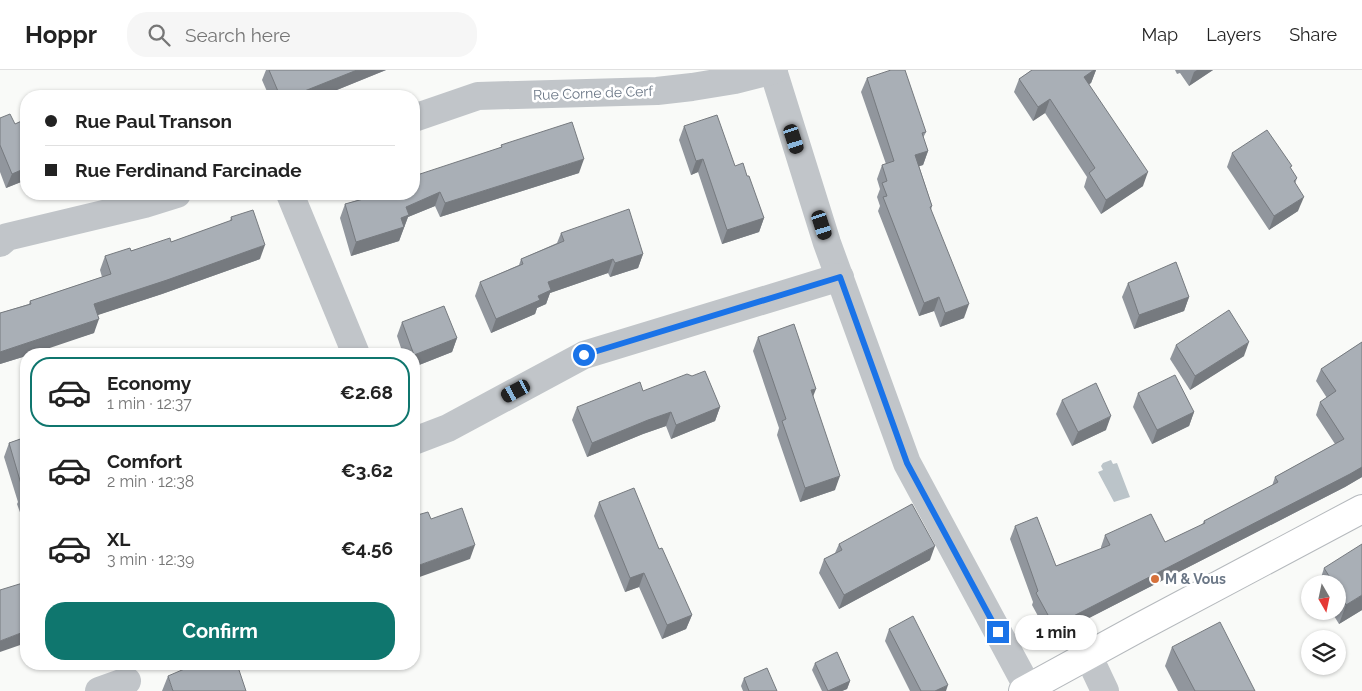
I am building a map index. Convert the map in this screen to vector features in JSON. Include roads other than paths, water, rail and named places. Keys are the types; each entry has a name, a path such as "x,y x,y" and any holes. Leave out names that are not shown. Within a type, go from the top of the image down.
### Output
{"main road":[{"path":"1026,690 1088,655 1362,510"}],"street":[{"name":"Rue Corne de Cerf","path":"420,116 478,96 657,91 735,80 773,70"},
{"path":"773,70 828,243 907,463 1026,690"},
{"path":"0,243 7,237 158,200"},
{"path":"292,200 354,348"},
{"path":"420,440 448,428 584,355 840,277"},
{"path":"1088,655 1106,691"},
{"path":"100,691 127,679"}],"place":[{"name":"M & Vous","path":"1155,579"}]}
